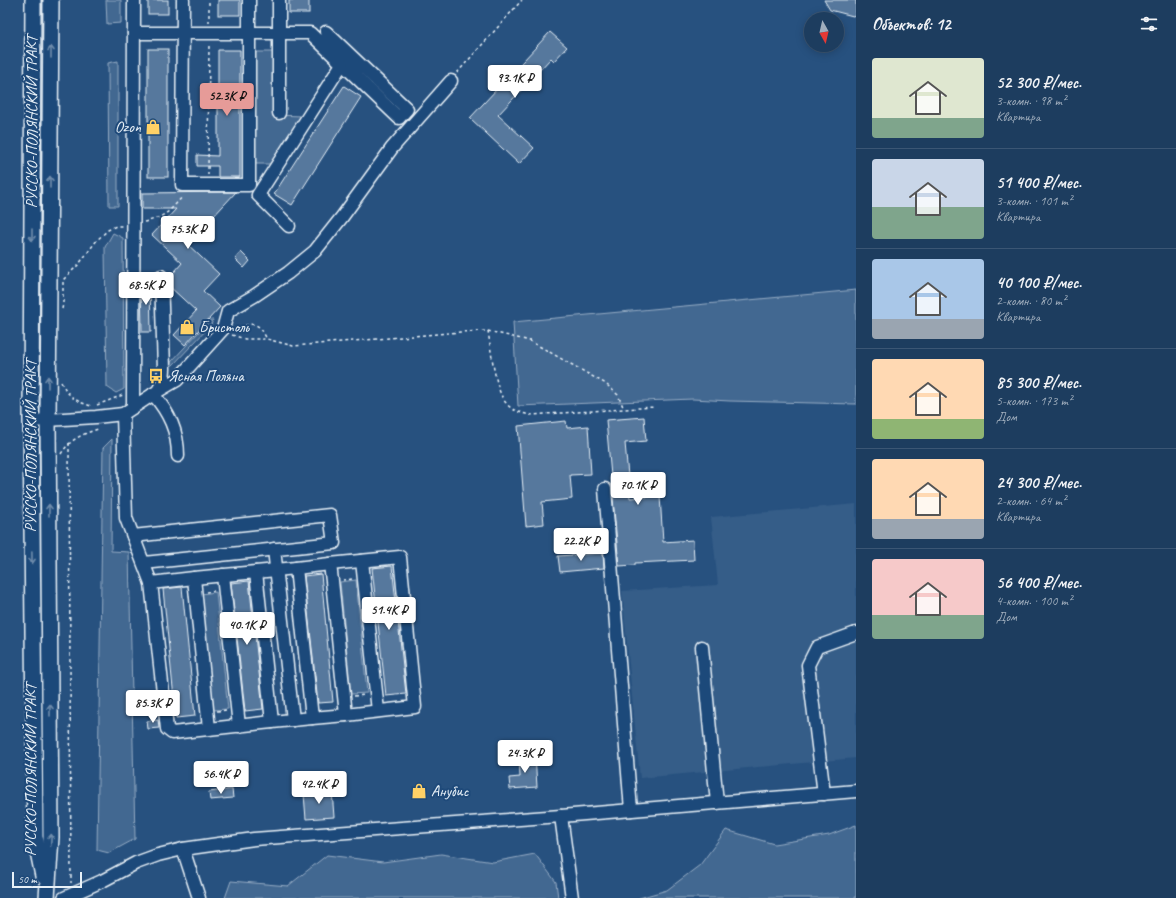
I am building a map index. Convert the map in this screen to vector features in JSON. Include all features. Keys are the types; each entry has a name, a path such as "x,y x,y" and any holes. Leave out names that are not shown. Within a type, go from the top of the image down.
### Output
{"main road":[{"name":"РУССКО-ПОЛЯНСКИЙ ТРАКТ","path":"33,0 30,421 35,837 47,895"},
{"name":"РУССКО-ПОЛЯНСКИЙ ТРАКТ","path":"47,895 51,837 48,420 51,0"}],"street":[{"path":"134,0 133,224 126,518 152,583 167,729 172,733 415,707 400,557 152,583"},
{"path":"183,0 182,185 249,185 249,0"},
{"path":"279,0 279,113"},
{"path":"134,33 310,33 399,118 407,109 326,32"},
{"path":"289,226 258,195 342,64"},
{"path":"30,421 96,418 128,410 177,380 223,329 228,312 288,273 316,251 389,153 452,80"},
{"path":"156,392 163,380 164,369 161,276"},
{"path":"156,392 174,429 178,442 178,456"},
{"path":"605,490 631,810"},
{"path":"133,536 330,515 334,543 144,563"},
{"path":"274,549 293,720"},
{"path":"362,561 378,711"},
{"path":"330,564 346,715"},
{"path":"296,568 312,718"},
{"path":"256,572 272,722"},
{"path":"223,575 239,726"},
{"path":"194,578 209,729"},
{"path":"824,794 808,665 817,647 856,633"},
{"path":"702,647 717,803"},
{"path":"67,896 102,881 136,863 158,855 183,849 254,839 561,816 856,791"},
{"path":"561,816 572,898"},
{"path":"183,849 199,898"}],"path":[{"path":"208,185 209,0"},
{"path":"452,80 463,65 522,0"},
{"path":"61,311 63,304 64,280 79,264 97,240 108,230 116,226 126,226 158,218 169,212 186,193 187,185"},
{"path":"267,339 260,328 253,325 245,325 230,334 245,339 267,339 293,346 488,331 530,341 606,384 618,395 624,409"},
{"path":"488,331 497,385 505,403 514,411 530,415 655,407"},
{"path":"60,378 69,395 80,403 91,406 122,396 126,392"},
{"path":"60,455 69,443 82,435 98,429"},
{"path":"67,896 69,443"},
{"path":"332,581 364,578"},
{"path":"196,593 225,590"},
{"path":"344,697 376,694"},
{"path":"208,712 237,708"}],"shaded area":[{"path":"106,0 121,0 121,23 107,24"},
{"path":"254,52 275,52 275,115 302,116 271,164 254,164"},
{"path":"118,61 118,206 109,206 108,63"},
{"path":"113,233 123,238 124,389 116,393 107,387 105,247"},
{"path":"856,290 856,404 693,399 518,406 513,322"},
{"path":"210,320 213,320 211,325 173,365 170,366 172,361"},
{"path":"112,439 111,551 129,552 135,839 109,853 97,850 103,448"},
{"path":"856,504 856,758 640,778 622,591 718,585 711,517"},
{"path":"356,580 367,693 351,694 340,582"},
{"path":"216,592 228,709 213,710 201,594"},
{"path":"856,825 856,898 639,898 667,890 700,865 726,830 774,844 829,835"},
{"path":"441,854 493,862 535,854 556,882 558,898 225,898 231,881 288,886 327,855 383,862"}],"building":[{"path":"148,0 168,0 168,14 148,14"},
{"path":"218,0 240,0 240,15 218,15"},
{"path":"289,0 309,0 309,13 289,13"},
{"path":"824,0 856,0 856,14 853,16 844,14 844,12 830,10"},
{"path":"550,32 567,47 554,61 551,58 498,115 534,148 519,164 470,118"},
{"path":"148,49 168,49 168,177 148,177"},
{"path":"218,50 240,50 240,177 218,177 218,166 197,166 197,155 218,156"},
{"path":"344,86 361,97 292,205 274,194"},
{"path":"236,192 199,232 195,228 183,240 219,274 203,291 220,307 185,345 174,335 196,311 169,286 169,278 182,263 152,235 176,209 142,209 142,193"},
{"path":"241,252 250,261 244,268 235,259"},
{"path":"141,281 150,281 151,332 142,332"},
{"path":"644,417 646,441 625,443 630,498 660,496 663,542 693,540 694,560 635,563 635,565 619,566 606,420"},
{"path":"566,421 567,428 588,426 591,474 570,475 572,499 542,502 544,524 526,526 518,426"},
{"path":"603,553 604,568 560,572 558,556"},
{"path":"392,566 406,694 386,696 372,568"},
{"path":"321,574 333,702 318,703 304,576"},
{"path":"249,581 263,709 245,711 231,583"},
{"path":"182,587 195,716 176,718 163,589"},
{"path":"158,720 159,728 148,729 147,721"},
{"path":"535,755 537,787 510,789 509,778 520,777 519,756"},
{"path":"232,789 233,798 210,800 209,792"},
{"path":"332,791 334,817 306,819 304,794"}],"place":[{"name":"Ozon","path":"153,127"},
{"name":"Бристоль","path":"187,327"},
{"name":"Ясная Поляна","path":"156,376"},
{"name":"Анубис","path":"419,791"}]}
